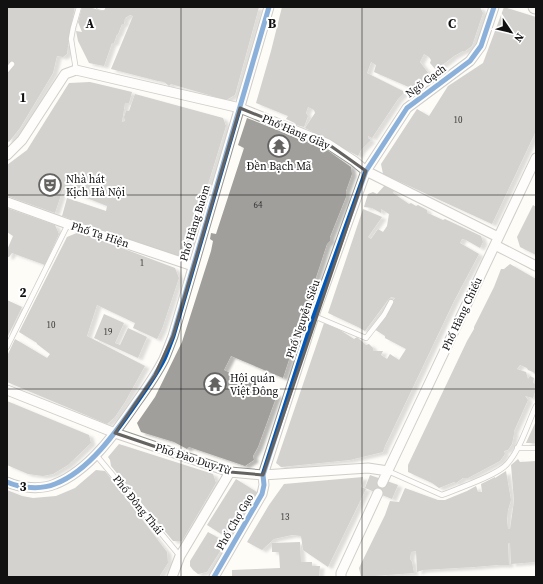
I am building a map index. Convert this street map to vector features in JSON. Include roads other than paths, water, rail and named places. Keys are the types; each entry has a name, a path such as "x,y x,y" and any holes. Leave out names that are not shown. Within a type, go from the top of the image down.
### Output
{"street":[{"name":"Phố Hàng Buồm","path":"7,482 30,488 53,485 71,475 96,455 115,433 155,376 173,336 269,7"},
{"name":"Ngõ Gạch","path":"366,171 408,108 470,61 474,56 481,46 494,7"},
{"name":"Phố Hàng Giầy","path":"76,70 240,108 328,144 354,161 366,171 496,241 536,266"},
{"path":"7,155 22,140 65,74 76,70"},
{"name":"Phố Hàng Chiếu","path":"382,484 536,158"},
{"name":"Phố Nguyễn Siêu","path":"263,475 314,316 366,171"},
{"name":"Phố Tạ Hiện","path":"7,202 193,266"},
{"name":"Phố Đào Duy Từ","path":"7,390 115,433 230,472 263,475 368,468 388,471"},
{"path":"172,577 180,556 230,472"},
{"name":"Phố Chợ Gạo","path":"214,577 262,494 264,485 263,475"},
{"path":"341,577 341,573 378,493"}],"lane":[{"path":"76,70 71,40 79,7"},
{"path":"7,70 12,64"},
{"path":"7,347 68,224"},
{"path":"314,316 366,338 392,302"},
{"path":"388,471 442,495 470,484 506,465 517,448 536,406"},
{"path":"517,448 536,448"},
{"name":"Phố Đông Thái","path":"96,455 180,556"}],"place":[{"name":"Đền Bạch Mã","path":"279,146"},
{"name":"Nhà hát Kịch Hà Nội","path":"50,185"},
{"name":"Hội quán Việt Đông","path":"215,384"}]}
